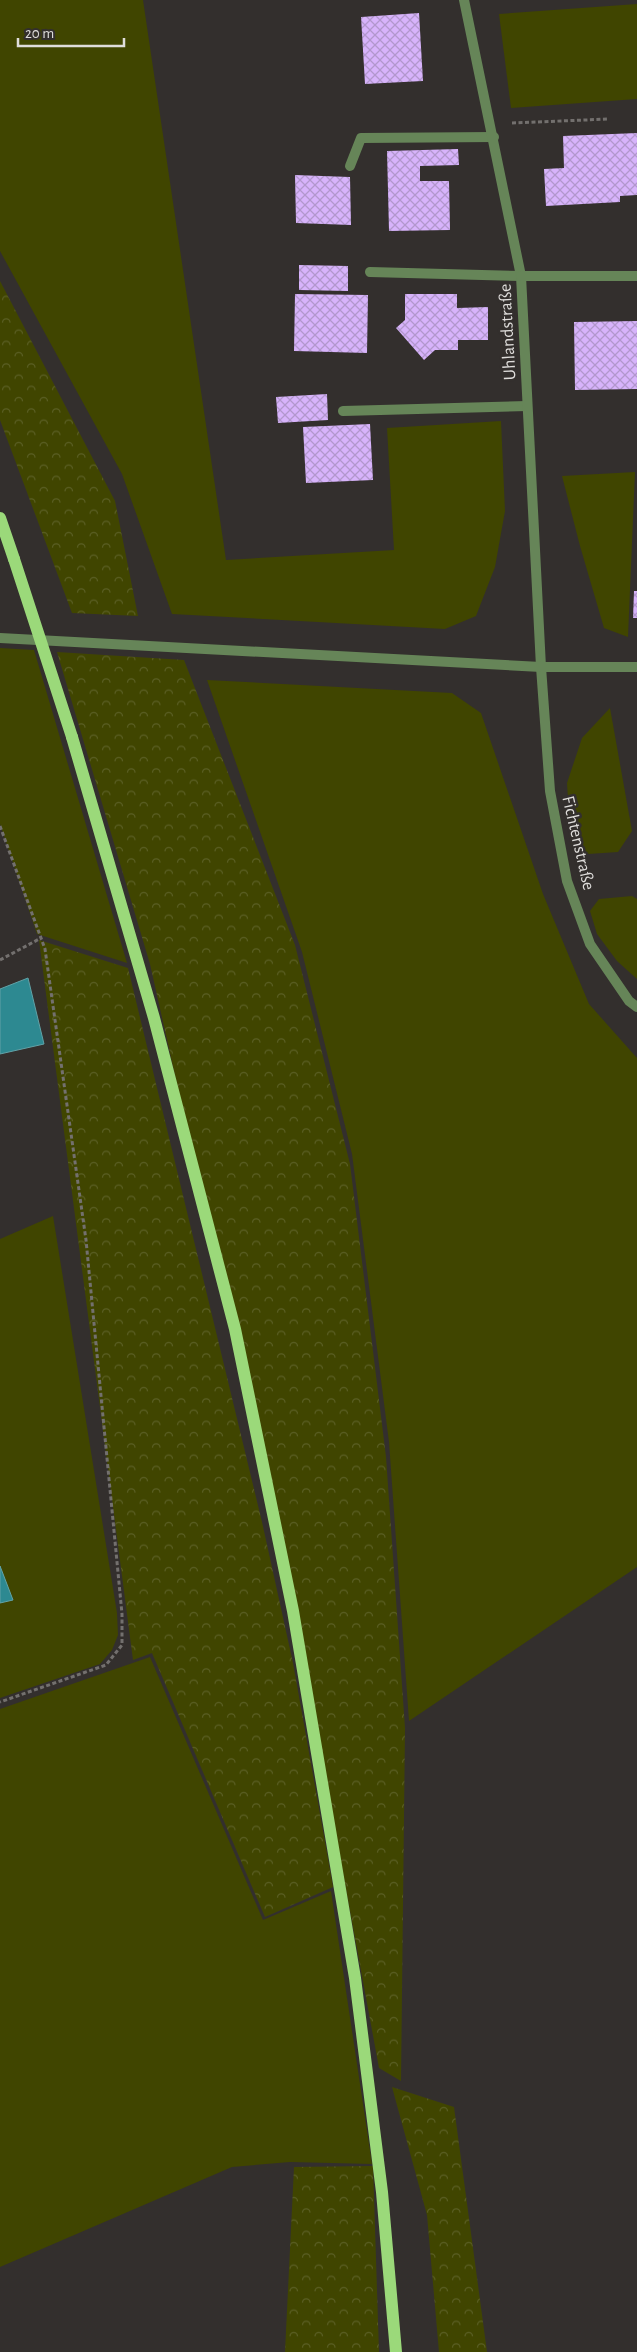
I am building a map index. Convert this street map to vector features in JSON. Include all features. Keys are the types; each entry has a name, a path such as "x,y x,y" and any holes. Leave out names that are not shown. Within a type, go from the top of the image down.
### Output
{"main road":[{"path":"0,518 72,737 154,1018 235,1329 293,1611 355,1978 382,2192 396,2352"}],"street":[{"name":"Uhlandstraße","path":"464,0 494,137 521,276 541,668"},
{"path":"350,166 361,138 494,137"},
{"path":"370,272 521,276 637,276"},
{"path":"343,411 527,406"},
{"path":"0,638 541,668 637,667"},
{"name":"Fichtenstraße","path":"541,668 550,790 567,881 590,944 629,1001 637,1007"}],"path":[{"path":"491,123 609,119"},
{"path":"0,826 45,950 86,1240 122,1604 122,1646 106,1666 0,1702"},
{"path":"0,960 41,938"}],"green space":[{"path":"0,0 143,0 226,560 394,550 387,428 501,421 505,511 495,567 476,616 445,629 172,614 122,474 0,251"},
{"path":"637,4 637,99 511,108 499,14"},
{"path":"0,281 115,501 138,616 72,613 0,420"},
{"path":"635,472 628,637 604,628 562,476"},
{"path":"0,648 34,650 127,963 37,934 0,824"},
{"path":"57,652 184,660 295,945 350,1164 386,1457 405,1728 401,2081 379,2068 291,1591 150,964"},
{"path":"207,680 452,693 481,713 543,894 589,1004 637,1058 637,1567 409,1721 389,1442 352,1154 302,952"},
{"path":"610,708 632,831 618,852 588,854 571,844 567,783 582,738"},
{"path":"632,896 637,899 637,979 617,961 597,934 590,911 599,899"},
{"path":"39,940 128,968 262,1522 293,1663 333,1887 265,1917 152,1653 133,1660"},
{"path":"53,1216 117,1613 118,1635 112,1650 100,1664 0,1698 0,1239"},
{"path":"150,1657 263,1920 331,1891 372,2164 290,2162 232,2167 0,2267 0,1709"},
{"path":"392,2087 454,2107 487,2352 439,2352 427,2215"},
{"path":"373,2166 379,2352 285,2352 294,2167"}],"water":[{"path":"28,978 44,1044 0,1054 0,989"},
{"path":"0,1566 13,1600 0,1603"}],"building":[{"path":"419,13 423,81 365,84 361,17"},
{"path":"637,133 637,195 620,196 620,202 546,206 544,169 564,168 563,136"},
{"path":"458,149 459,165 420,166 420,181 449,181 450,230 389,231 387,151"},
{"path":"295,175 350,177 351,225 296,223"},
{"path":"299,265 348,266 348,291 299,290"},
{"path":"295,294 368,295 367,353 294,351"},
{"path":"405,294 457,294 457,308 488,307 488,340 458,340 458,350 435,350 424,360 396,328 405,320"},
{"path":"637,321 637,389 575,390 574,322"},
{"path":"327,394 328,420 278,423 276,397"},
{"path":"370,424 373,480 306,483 303,427"},
{"path":"634,591 637,591 637,618 633,618"}]}
